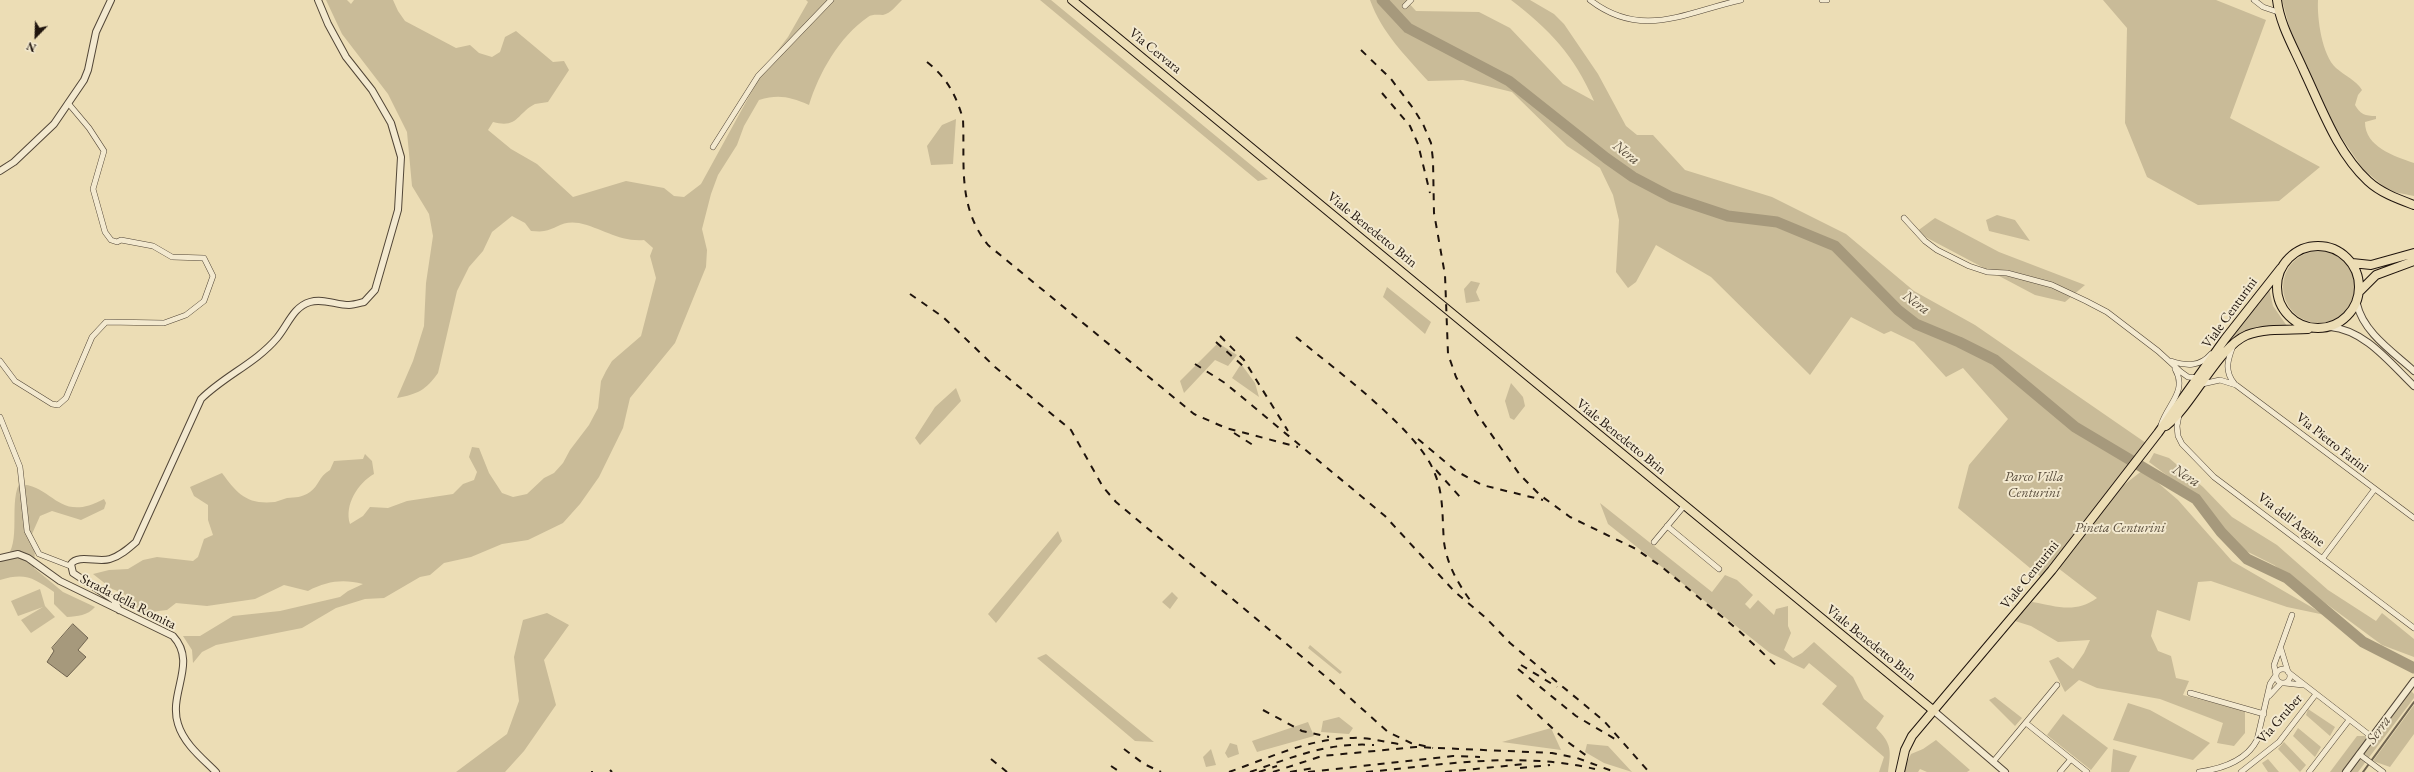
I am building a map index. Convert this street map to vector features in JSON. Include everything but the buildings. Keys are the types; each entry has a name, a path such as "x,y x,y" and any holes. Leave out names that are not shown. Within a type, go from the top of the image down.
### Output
{"main road":[{"name":"Via Cervara","path":"1072,0 1221,123"},
{"path":"2277,0 2278,12 2333,132 2354,166 2369,182 2389,195 2414,205"},
{"name":"Viale Benedetto Brin","path":"1221,123 1934,711"},
{"path":"2369,182 2414,201"},
{"path":"2312,246 2335,249 2352,263 2358,276 2360,291 2357,304 2346,318 2330,327 2315,328 2296,322 2282,307 2277,288 2281,268 2291,256 2312,246"},
{"path":"2352,263 2371,265 2414,253"},
{"path":"2360,291 2376,275 2411,263"},
{"name":"Viale Centurini","path":"2158,433 2179,415 2225,339 2281,268"},
{"name":"Viale Centurini","path":"1900,772 1908,743 2052,570 2200,381 2210,373 2234,344 2247,335 2261,331 2315,328"}],"street":[{"path":"0,171 39,140 54,124 68,103 88,70 96,32 111,0"},
{"path":"70,566 77,560 109,560 123,553 136,542 200,399 215,385 261,354 278,337 299,307 310,302 327,301 349,305 364,302 375,290 398,210 401,157 391,123 372,90 346,57 328,24 318,0"},
{"path":"713,147 758,76 831,0"},
{"path":"1405,6 1411,0"},
{"path":"1590,0 1606,12 1622,18 1643,21 1661,21 1741,0"},
{"path":"1822,0 1827,0"},
{"path":"2254,0 2263,7 2278,12"},
{"path":"0,361 15,381 52,404 58,405 66,398 92,337 106,322 164,323 186,315 204,301 213,276 204,258 172,257 153,246 121,240 117,242 111,240 105,232 93,189 104,151 89,128 68,103"},
{"path":"1904,218 1925,241 1937,250 1969,266 1987,272 2007,273 2052,284 2106,312 2188,376 2200,381"},
{"path":"2357,304 2358,312 2367,327 2414,371"},
{"path":"2330,327 2343,328 2368,342 2414,386"},
{"path":"2170,361 2190,366 2199,363 2225,339"},
{"name":"Via Pietro Farini","path":"2234,344 2227,366 2228,373 2236,386"},
{"path":"2158,433 2163,419 2179,390 2178,374 2170,361"},
{"name":"Via Pietro Farini","path":"2200,381 2220,380 2236,386 2374,490 2414,518"},
{"name":"Via dell'Argine","path":"2179,415 2177,426 2178,436 2191,455 2214,476 2414,628"},
{"path":"0,417 20,467 27,531 40,554 70,566 73,573 114,600 119,610"},
{"path":"2322,559 2374,490"},
{"path":"1654,542 1684,506"},
{"path":"1667,526 1718,570"},
{"name":"Strada della Romita","path":"0,558 18,554 28,558 60,581 173,636 180,644 184,656 184,667 175,698 178,724 191,748 216,772"},
{"path":"2292,615 2274,665 2276,679 2283,683 2304,685"},
{"path":"2269,697 2289,678 2281,649"},
{"path":"2199,772 2211,771 2242,757 2252,748 2269,697 2270,684 2281,669 2288,672 2372,737"},
{"path":"2346,772 2412,684"},
{"path":"1993,762 2057,686"},
{"path":"2190,693 2264,714"},
{"name":"Via Gruber","path":"2241,772 2279,742 2316,694"},
{"name":"Viale Benedetto Brin","path":"1934,711 2005,772"},
{"path":"2308,772 2349,720"},
{"path":"2026,723 2087,772"},
{"path":"2359,754 2383,772"},
{"path":"2060,772 2071,759"}],"green space":[{"path":"326,0 347,0 351,4 354,0 393,0 405,21 456,48 470,45 479,53 492,57 500,52 505,37 516,31 553,62 564,61 569,70 548,102 535,104 513,122 501,124 493,122 488,130 511,149 537,164 573,197 626,181 664,188 674,196 684,197 701,184 768,63 788,37 808,2 806,0 902,0 886,14 868,17 839,45 824,68 809,105 784,97 773,97 759,100 744,126 737,145 718,175 711,194 702,229 707,250 706,267 675,343 630,398 623,428 599,477 580,504 563,523 528,540 502,544 471,557 444,563 430,575 420,577 384,598 365,599 336,608 302,628 216,645 202,652 193,663 192,650 183,636 200,636 233,616 280,611 340,597 348,591 363,584 342,581 328,583 308,591 284,585 255,599 207,606 176,603 167,610 142,613 123,593 112,589 93,574 109,570 128,569 143,560 157,557 193,561 198,557 204,539 213,535 208,520 208,505 194,496 190,487 222,473 243,496 257,502 275,502 301,496 313,490 323,476 330,470 334,461 363,459 365,454 372,461 374,474 363,483 354,495 349,509 350,524 363,516 370,507 388,508 407,501 453,494 463,484 474,480 477,472 469,457 472,447 479,448 489,473 502,493 513,497 527,494 544,478 554,473 563,463 570,450 589,425 598,408 601,381 606,371 612,361 641,336 656,278 650,256 653,248 644,240 619,237 587,225 573,222 544,231 531,231 525,223 512,216 492,232 483,251 469,267 457,291 438,373 429,384 421,390 411,395 397,398 413,361 424,326 426,283 433,236 429,214 412,186 407,132 388,94 342,34"},
{"path":"1040,0 1051,0 1268,179 1258,181"},
{"name":"Parco Villa Centurini","path":"1370,0 1406,0 1416,11 1479,12 1510,28 1563,84 1594,101 1578,70 1560,44 1538,22 1511,0 1530,0 1554,14 1564,24 1598,74 1626,126 1637,135 1653,135 1685,170 1772,197 1846,234 1914,291 1975,325 2146,443 2042,578 1958,508 1969,465 2008,419 1963,368 1946,377 1914,342 1891,331 1884,334 1851,317 1810,375 1711,277 1656,245 1636,282 1628,288 1616,272 1619,220 1613,195 1600,168 1567,146 1512,92 1463,80 1428,81 1395,43 1381,23"},
{"path":"2103,0 2216,0 2266,20 2230,118 2320,167 2279,201 2198,205 2147,177 2125,123 2127,28"},
{"path":"2282,0 2318,0 2318,17 2321,36 2327,55 2336,68 2354,81 2362,90 2358,95 2355,105 2357,108 2363,114 2376,116 2376,119 2365,122 2366,131 2370,138 2375,144 2390,154 2414,163 2414,196 2389,191 2363,169 2324,112 2298,58"},
{"path":"956,119 953,164 931,165 927,146 942,125"},
{"path":"1997,215 2015,220 2030,241 1989,231 1986,220"},
{"path":"1935,218 1999,252 2085,285 2065,302 2035,295 1916,232"},
{"path":"2312,251 2326,251 2333,253 2345,261 2353,273 2355,287 2353,301 2345,313 2333,321 2326,323 2312,323 2305,321 2293,313 2285,301 2283,294 2283,280 2285,273 2293,261 2305,253"},
{"path":"1471,281 1480,283 1476,292 1480,301 1466,303 1464,289"},
{"path":"1387,287 1431,322 1425,334 1383,297"},
{"path":"2269,288 2273,306 2287,326 2257,329 2244,333 2230,340"},
{"path":"1218,343 1237,355 1228,366 1215,360 1184,393 1180,381"},
{"path":"1241,364 1255,383 1259,397 1232,378"},
{"path":"1511,383 1523,397 1525,406 1514,420 1510,418 1505,401"},
{"path":"956,388 961,401 920,445 915,438 935,407"},
{"path":"2154,453 2169,458 2203,487 2232,517 2277,545 2328,590 2376,621 2382,613 2414,639 2414,657 2382,645 2274,565 2236,546 2192,494 2149,462"},
{"name":"Pineta Centurini","path":"2143,470 2178,500 2232,561 2325,615 2287,607 2211,581 2198,582 2190,621 2157,610 2151,636 2158,651 2171,656 2176,678 2189,681 2183,695 2245,711 2245,733 2234,746 2217,743 2223,723 2160,699 2097,688 2079,680 2065,692 2049,661 2058,657 2073,669 2084,653 2090,640 2058,642 2031,626 2015,621 2032,602 2065,608 2081,606 2097,598 2058,568 2120,488"},
{"path":"19,484 31,486 41,490 66,506 89,506 104,499 106,503 104,509 81,520 52,511 40,516 32,534 35,548 34,568 63,592 95,607 89,612 82,615 67,617 54,604 54,592 41,583 23,577 0,580 0,562 7,556 12,548 14,538 16,493"},
{"path":"1600,503 1712,592 1725,575 1737,580 1753,595 1745,604 1750,609 1758,600 1774,615 1776,609 1788,606 1788,626 1791,633 1784,650 1793,658 1802,653 1814,642 1853,677 1864,699 1884,716 1876,728 1888,743 1890,758 1888,772 1879,772 1884,757 1822,704 1837,686 1809,663 1804,669 1770,653 1608,524"},
{"path":"1058,531 1062,541 996,623 988,614"},
{"path":"40,589 45,606 55,617 31,633 21,620 43,607 18,616 11,601"},
{"path":"1172,592 1178,598 1170,609 1162,602"},
{"path":"547,613 569,625 544,660 556,705 524,751 505,772 456,772 507,734 519,701 514,657 523,620"},
{"path":"1310,645 1342,672 1340,674 1308,648"},
{"path":"1046,654 1154,742 1135,741 1037,658"},
{"path":"2406,686 2414,694 2414,698 2358,772 2330,772 2357,736 2371,736"},
{"path":"1995,697 2022,718 2015,726 1989,700"},
{"path":"2128,703 2150,710 2210,743 2193,760 2113,740"},
{"path":"2414,705 2414,734 2390,767 2373,761"},
{"path":"2308,709 2335,727 2330,736 2306,715"},
{"path":"2063,714 2108,748 2091,770 2047,735"},
{"path":"1339,717 1353,728 1349,734 1321,732 1323,721"},
{"path":"1308,722 1314,736 1257,752 1252,741"},
{"path":"1551,728 1561,750 1502,742"},
{"path":"2298,728 2321,747 2315,757 2293,736"},
{"path":"1936,740 1970,770 1967,772 1927,772 1920,769 1918,772 1902,772 1911,754 1923,749"},
{"path":"2284,742 2306,765 2300,772 2278,749"},
{"path":"1230,743 1237,745 1239,754 1228,758 1225,753"},
{"path":"1587,744 1608,746 1632,772 1604,763 1585,752"},
{"path":"1211,749 1216,765 1206,767 1203,757"},
{"path":"2113,749 2137,756 2129,772 2111,772"},
{"path":"2268,759 2279,772 2268,772 2262,763"}],"shaded area":[{"path":"73,624 88,638 78,650 86,657 67,677 47,662 54,651 52,648"}],"waterway":[{"name":"Nera","path":"1382,0 1408,28 1509,81 1606,158 1633,177 1671,197 1728,216 1777,222 1835,246 1898,310 1916,324 1959,342 1995,360 2075,427 2196,499 2221,532 2247,559 2287,578 2363,642 2414,668"},
{"name":"Serra","path":"2363,772 2414,702"}],"railway":[{"path":"1361,50 1391,79 1413,108 1423,124 1431,143 1433,160 1434,213 1445,275 1448,354 1456,377 1477,414 1520,475 1540,495 1570,517 1636,549 1662,567 1738,630 1780,669"},
{"path":"927,62 940,74 950,88 960,110 963,119 964,169 967,200 971,215 978,230 988,245 1194,414 1226,428 1298,447"},
{"path":"1382,93 1410,126 1418,144 1430,193"},
{"path":"910,294 943,317 995,367 1071,430 1103,487 1116,502 1331,681 1388,732 1411,743 1433,748"},
{"path":"1220,336 1244,360 1288,431"},
{"path":"1296,337 1374,401 1412,439 1426,457 1435,474 1440,491 1445,550 1457,580 1470,600"},
{"path":"1216,342 1243,366"},
{"path":"1195,364 1225,383 1385,516 1454,591 1486,618 1510,643 1604,721 1649,772"},
{"path":"1234,433 1256,447"},
{"path":"1418,439 1456,471 1482,485 1543,500"},
{"path":"1436,470 1460,497"},
{"path":"1521,665 1557,687"},
{"path":"1518,669 1576,716 1615,739"},
{"path":"1517,695 1565,740 1591,759"},
{"path":"1263,710 1302,731 1329,737"},
{"path":"1229,772 1290,750 1321,741 1359,738 1399,744"},
{"path":"1250,772 1296,756 1326,748 1374,745"},
{"path":"1273,772 1322,756 1416,747 1552,753 1577,758 1615,772"},
{"path":"1124,749 1144,764 1161,772"},
{"path":"1308,772 1453,756 1480,757"},
{"path":"991,759 1007,772"},
{"path":"1366,772 1452,763 1509,760 1538,761 1595,769"},
{"path":"1445,772 1525,764"},
{"path":"1520,768 1550,765"},
{"path":"1111,766 1120,772"},
{"path":"1259,772 1277,766"},
{"path":"1290,772 1314,768"}]}
